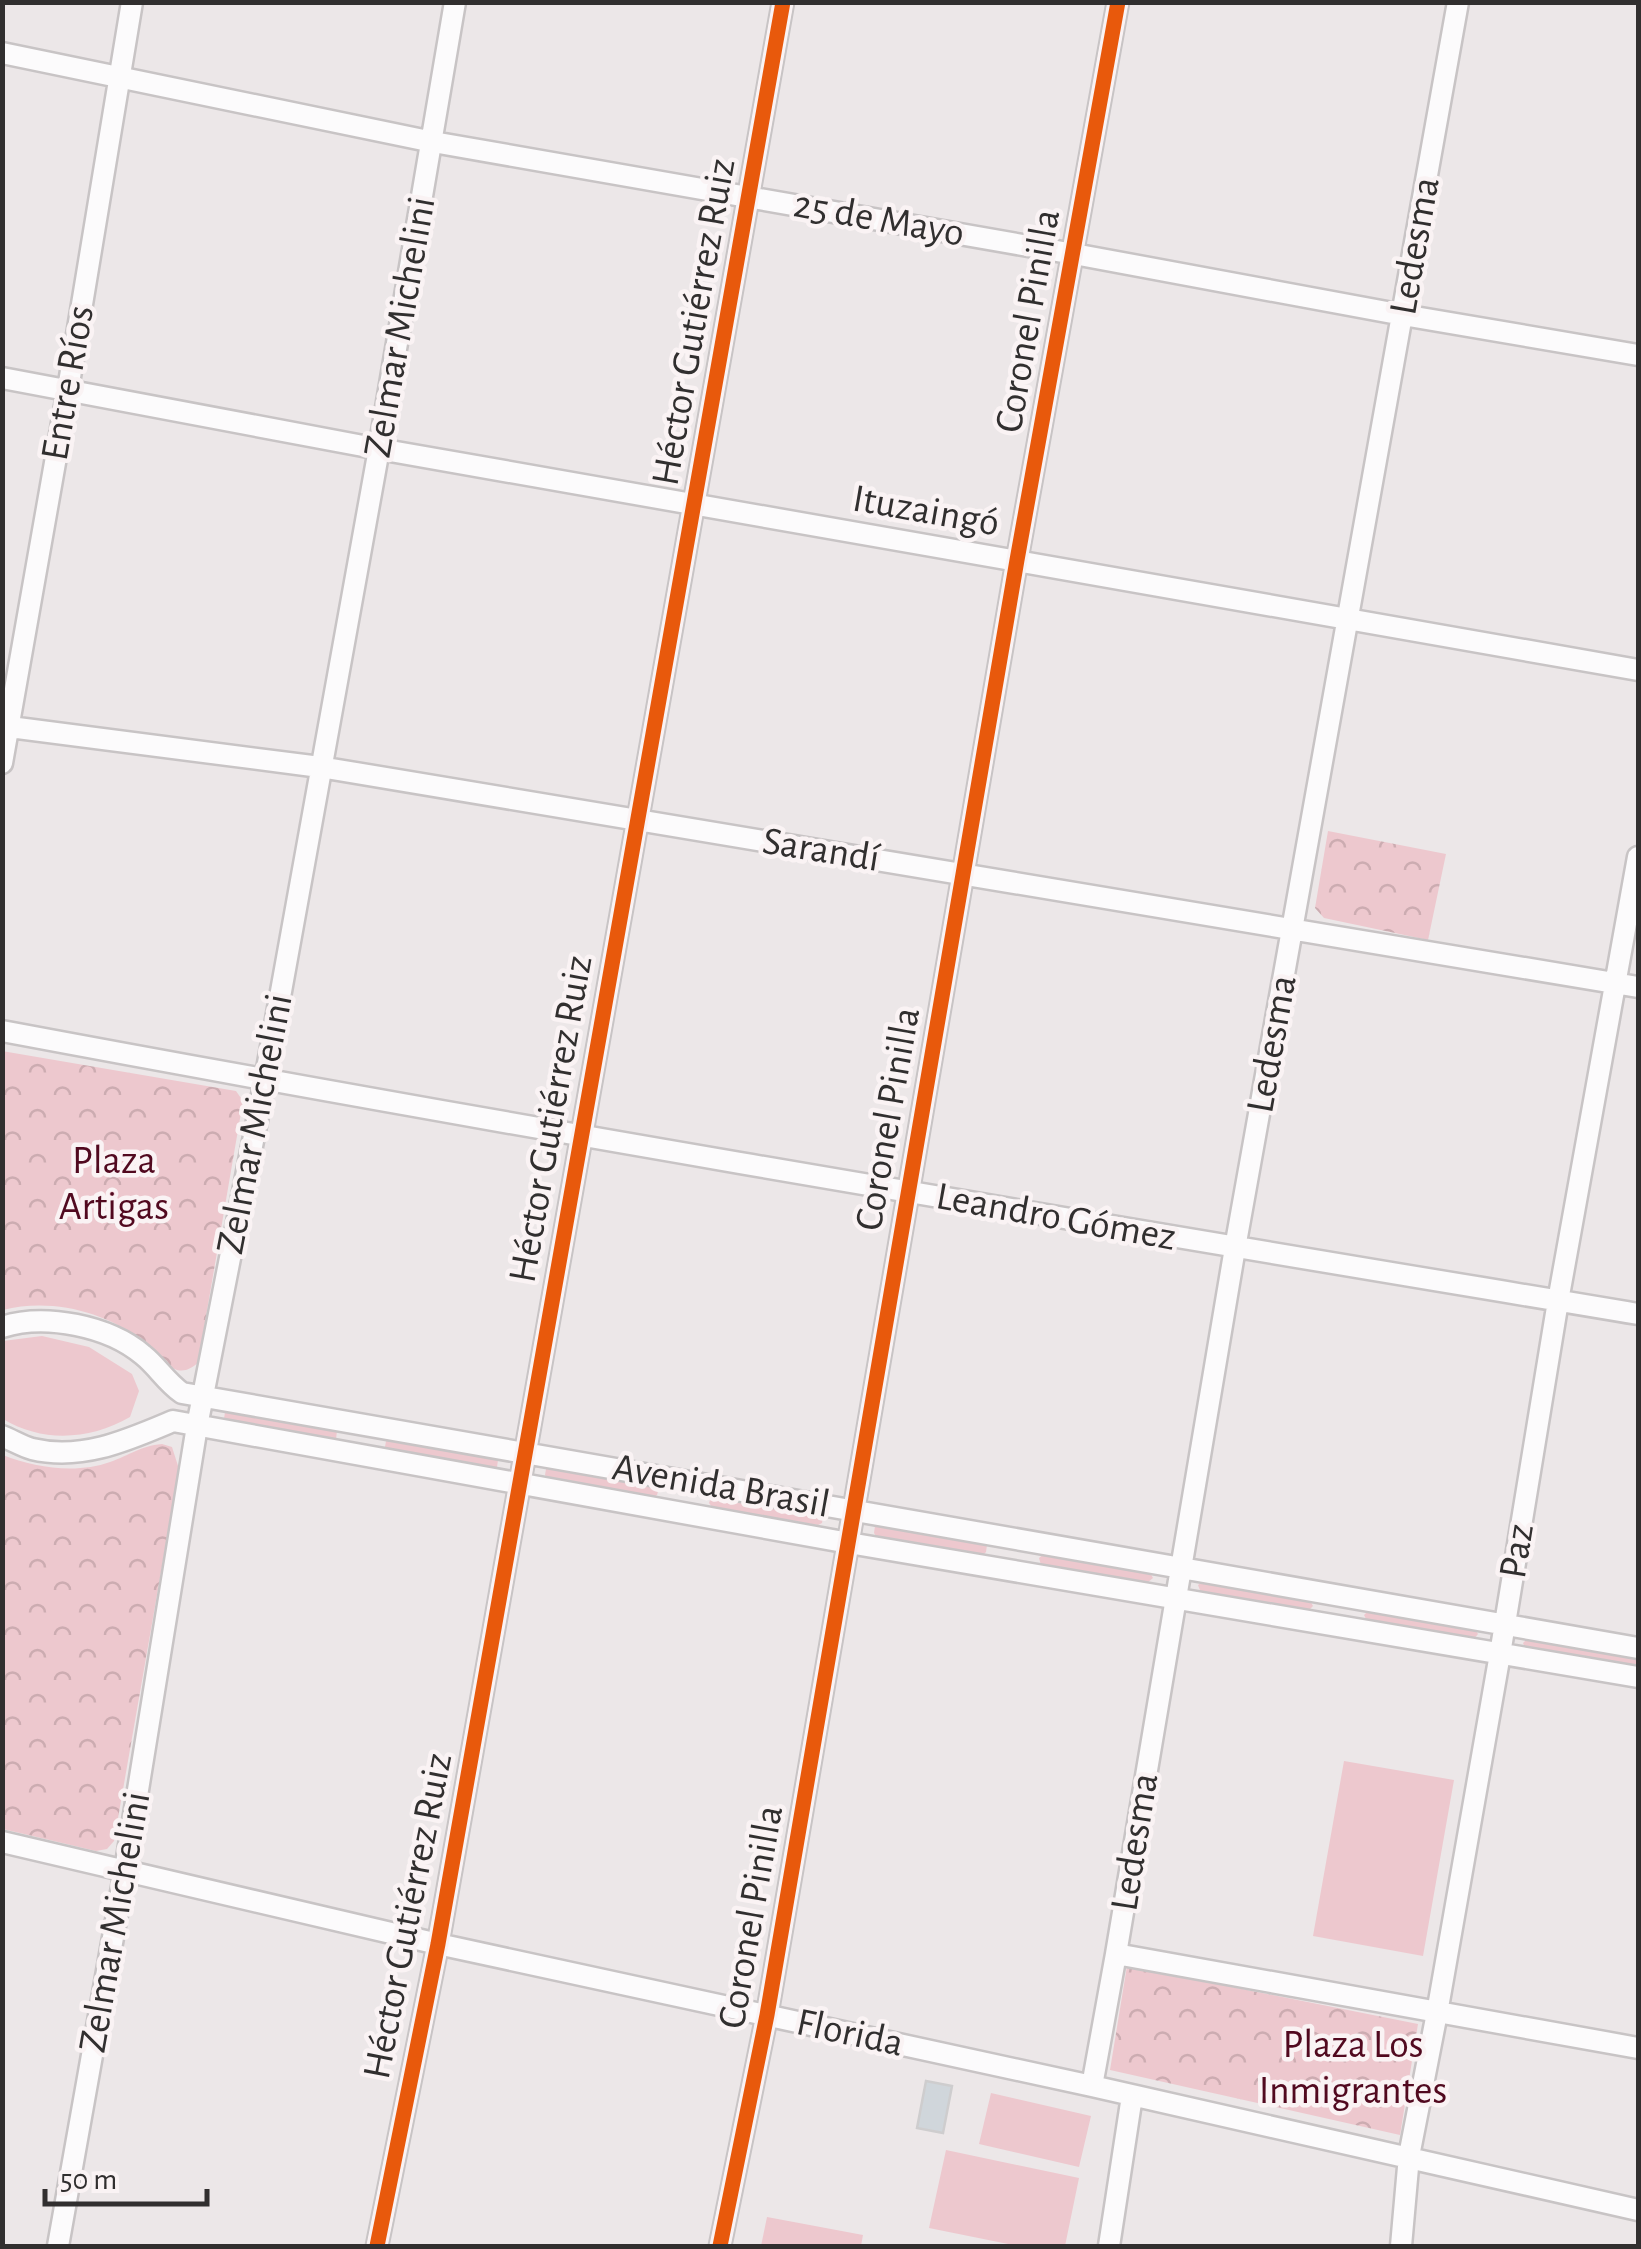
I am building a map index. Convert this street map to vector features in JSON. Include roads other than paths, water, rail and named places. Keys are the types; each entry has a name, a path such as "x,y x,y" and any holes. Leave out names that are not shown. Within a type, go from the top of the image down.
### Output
{"street":[{"name":"Entre Ríos","path":"2,762 132,2"},
{"name":"Zelmar Michelini","path":"58,2246 126,1870 203,1396 380,449 455,2"},
{"name":"Héctor Gutiérrez Ruiz","path":"377,2246 438,1944 783,2"},
{"name":"Coronel Pinilla","path":"720,2246 767,2015 1017,560 1118,2"},
{"name":"Ledesma","path":"1092,2086 1235,1248 1458,2"},
{"name":"25 de Mayo","path":"2,52 432,142 1638,355"},
{"name":"Ituzaingó","path":"2,378 380,449 1638,670"},
{"name":"Sarandí","path":"6,727 320,767 1638,987"},
{"name":"Paz","path":"1401,2246 1409,2156 1638,857"},
{"name":"Leandro Gómez","path":"2,1032 1235,1248 1638,1314"},
{"name":"Avenida Brasil","path":"2,1327 19,1322 66,1323 104,1332 143,1355 182,1393 1638,1648"},
{"name":"Avenida Brasil","path":"2,1436 31,1449 69,1453 104,1448 173,1421 849,1543 1638,1678"},
{"name":"Florida","path":"2,1842 438,1944 1409,2156 1638,2210"},
{"path":"1116,1954 1638,2048"},
{"path":"1109,2246 1132,2096"}],"park label":[{"name":"Plaza Artigas","path":"114,1184"},
{"name":"Plaza Los Inmigrantes","path":"1353,2068"}]}
